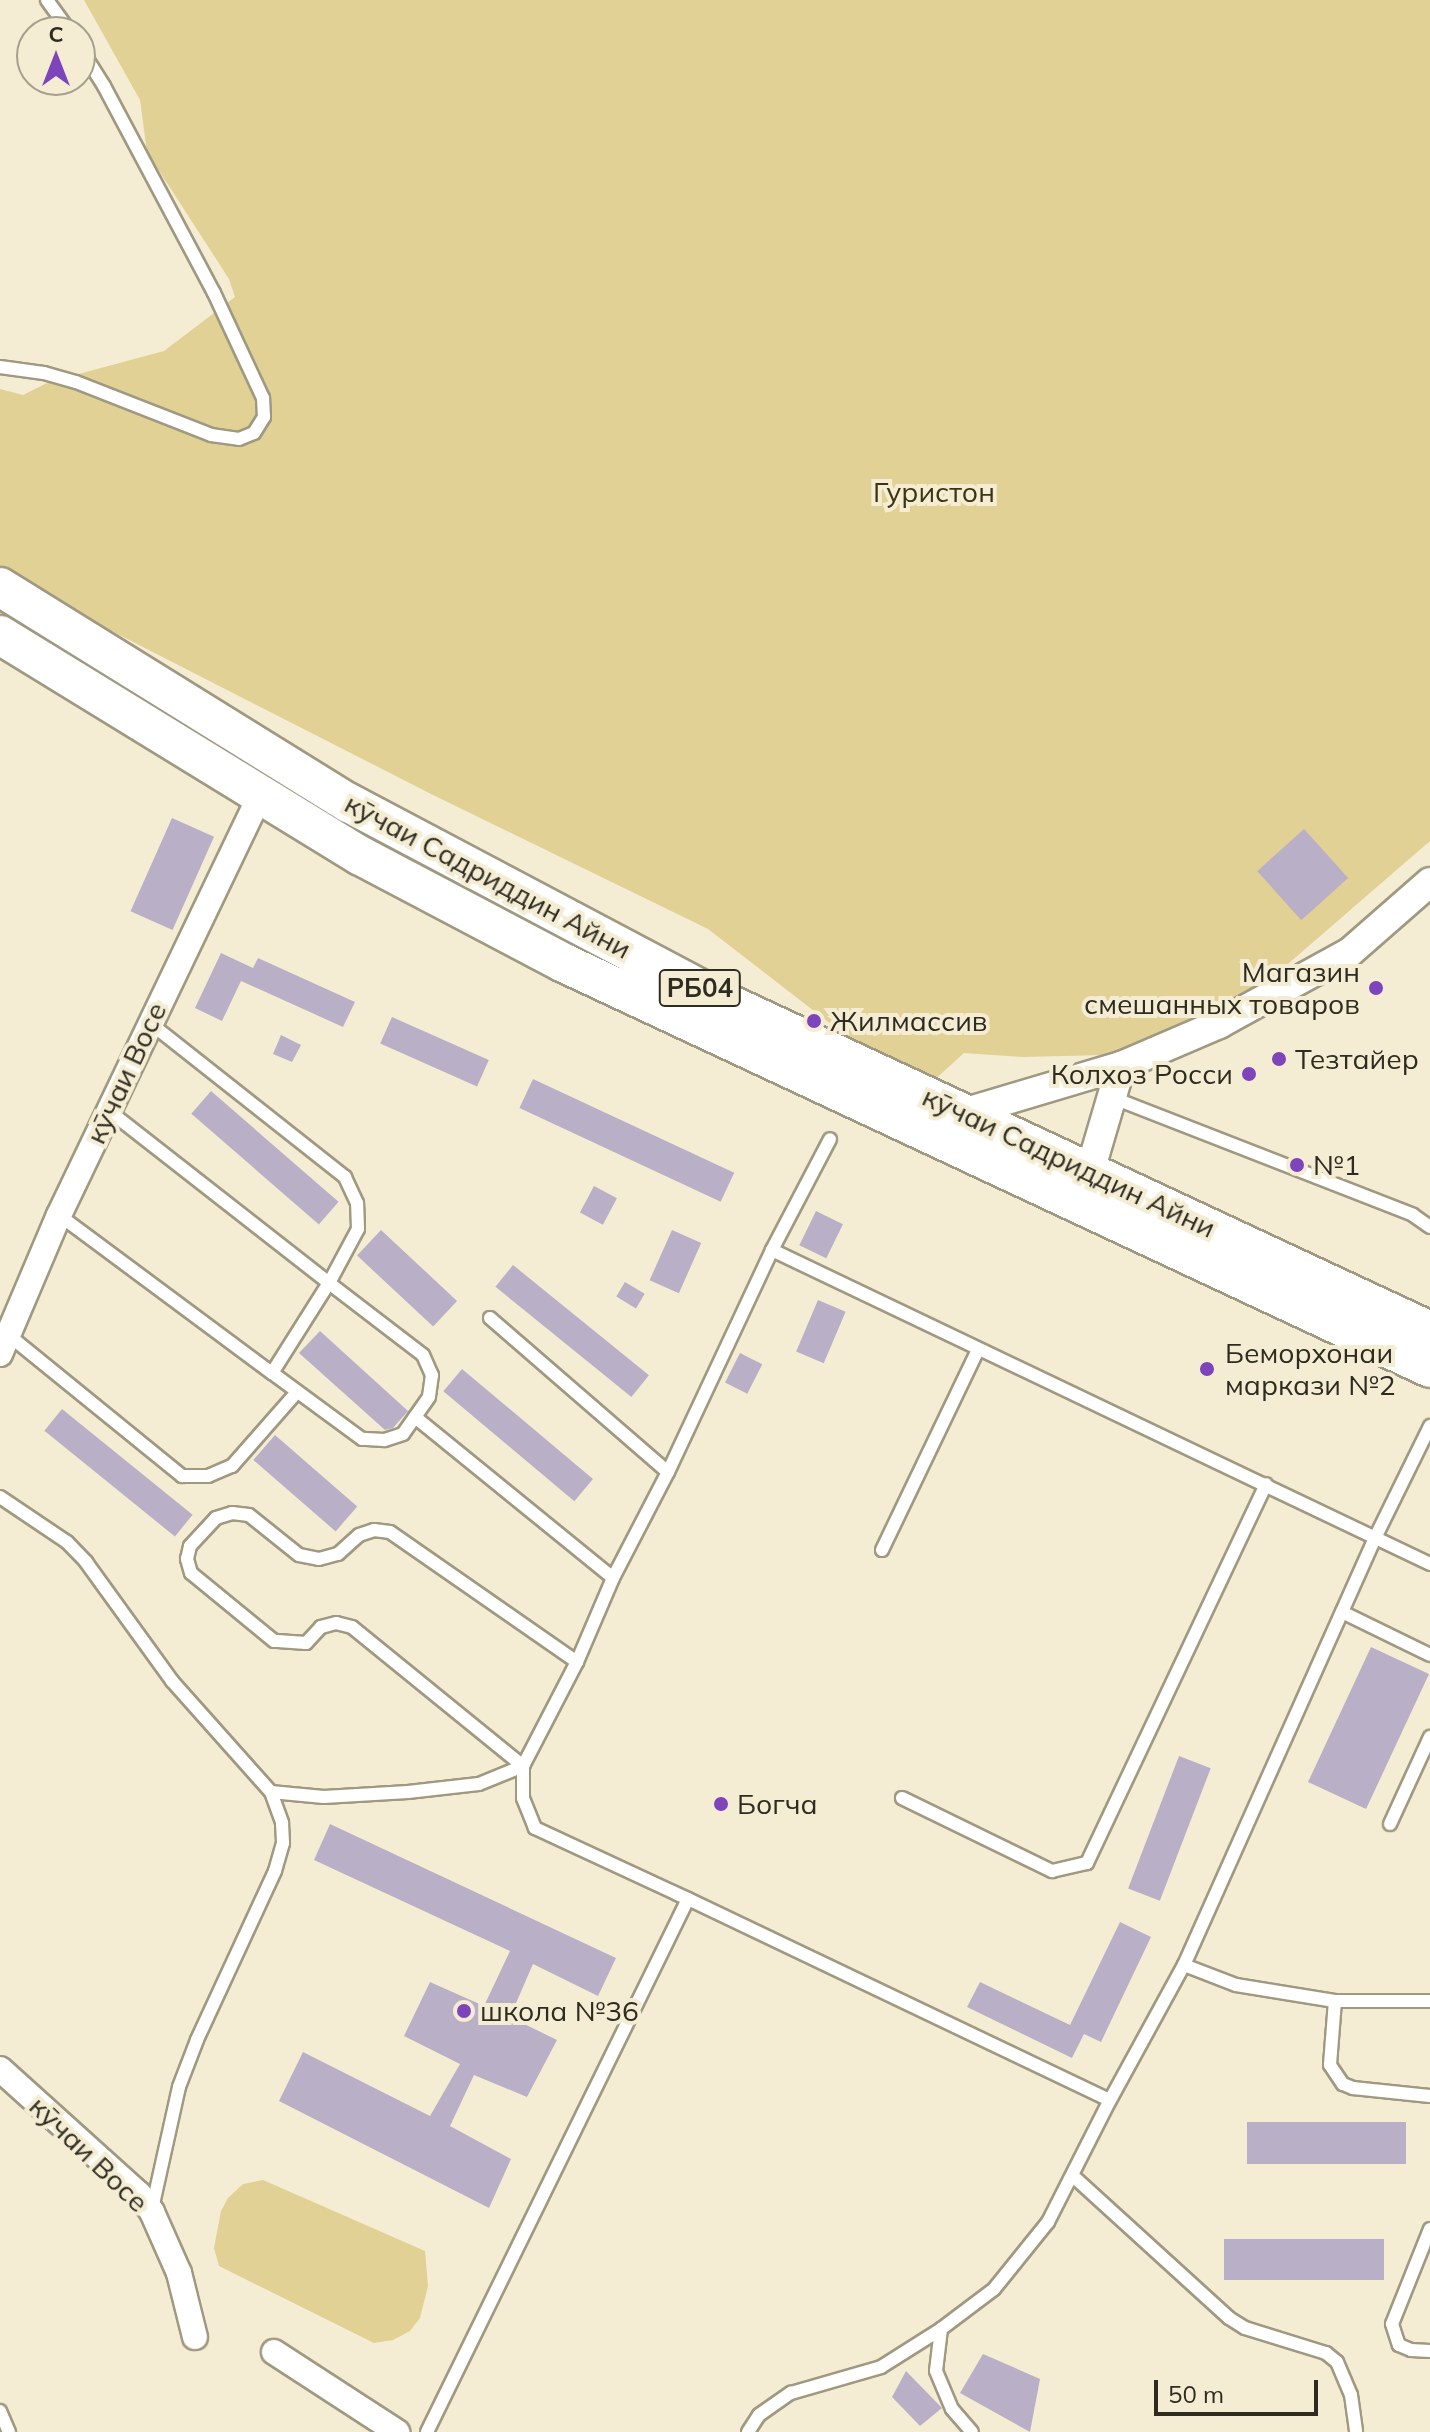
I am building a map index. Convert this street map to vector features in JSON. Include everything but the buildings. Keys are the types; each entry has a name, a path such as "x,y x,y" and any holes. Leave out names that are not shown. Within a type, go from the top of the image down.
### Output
{"highway":[{"name":"кӯчаи Садриддин Айни","path":"0,587 349,803 729,1004 1430,1331"},
{"name":"кӯчаи Садриддин Айни","path":"0,635 361,856 564,963 1430,1368"}],"street":[{"name":"кӯчаи Восе","path":"3,1344 149,1022 260,796"},
{"path":"963,1113 1121,1066 1231,1018 1338,959 1430,882"},
{"path":"1090,1171 1121,1066"},
{"name":"кӯчаи Восе","path":"0,2069 139,2194 152,2212 179,2273 195,2337"},
{"path":"274,2352 397,2432"}],"lane":[{"path":"0,367 44,373 76,382 211,435 239,439 254,433 264,417 263,398 214,293 96,73"},
{"path":"149,1022 345,1177 357,1203 358,1229 329,1283 272,1373"},
{"path":"1111,1097 1413,1215 1430,1227"},
{"path":"59,1215 362,1439 384,1440 403,1434 429,1397 432,1375 423,1355 109,1111"},
{"path":"830,1139 772,1250 668,1472 613,1578 577,1662 523,1766 523,1798 535,1828 1110,2100"},
{"path":"772,1250 1430,1564"},
{"path":"490,1318 668,1472"},
{"path":"3,1344 182,1476 208,1476 232,1466 297,1392"},
{"path":"882,1550 978,1350"},
{"path":"415,1417 613,1578"},
{"path":"748,2432 759,2415 791,2393 881,2367 941,2329 994,2289 1020,2261 1048,2222 1184,1965 1375,1538 1430,1426"},
{"path":"902,1798 1052,1871 1087,1863 1266,1484"},
{"path":"0,1497 67,1542 86,1562 172,1681 271,1792 282,1823 279,1857 179,2087 152,2212"},
{"path":"523,1766 352,1627 336,1623 321,1627 306,1643 274,1641 191,1573 187,1559 190,1546 216,1518 232,1513 249,1515 299,1555 319,1559 338,1554 359,1535 374,1530 390,1532 577,1662"},
{"path":"1342,1612 1430,1655"},
{"path":"1390,1824 1430,1737"},
{"path":"271,1792 324,1797 408,1792 479,1784 523,1766"},
{"path":"427,2432 688,1899"},
{"path":"1184,1965 1236,1985 1335,2001 1430,2001"},
{"path":"1335,2001 1330,2065 1343,2084 1353,2088 1430,2096"},
{"path":"1073,2176 1229,2318 1245,2328 1326,2353 1337,2362 1351,2395 1356,2432"},
{"path":"1429,2227 1392,2324 1399,2345 1411,2350 1430,2351"},
{"path":"941,2329 936,2371 952,2409 972,2432"},
{"path":"0,2411 9,2432"}],"green space":[{"name":"Гуристон","path":"84,0 1430,0 1430,841 1185,1053 1022,1057 964,1053 920,1093 708,929 433,795 0,574 0,389 23,395 49,382 164,351 235,297 229,279 147,152 140,100 96,21 96,16 93,16"},
{"path":"263,2180 425,2251 428,2286 420,2318 410,2331 393,2340 374,2343 219,2266 214,2248 221,2211 228,2198 243,2184"}],"place":[{"name":"Магазин смешанных товаров","path":"1376,988"},
{"name":"Жилмассив","path":"814,1021"},
{"name":"Тезтайер","path":"1279,1059"},
{"name":"Колхоз Росси","path":"1249,1074"},
{"name":"№1","path":"1297,1165"},
{"name":"Беморхонаи маркази №2","path":"1207,1369"},
{"name":"Богча","path":"721,1804"},
{"name":"школа №36","path":"464,2011"}]}
